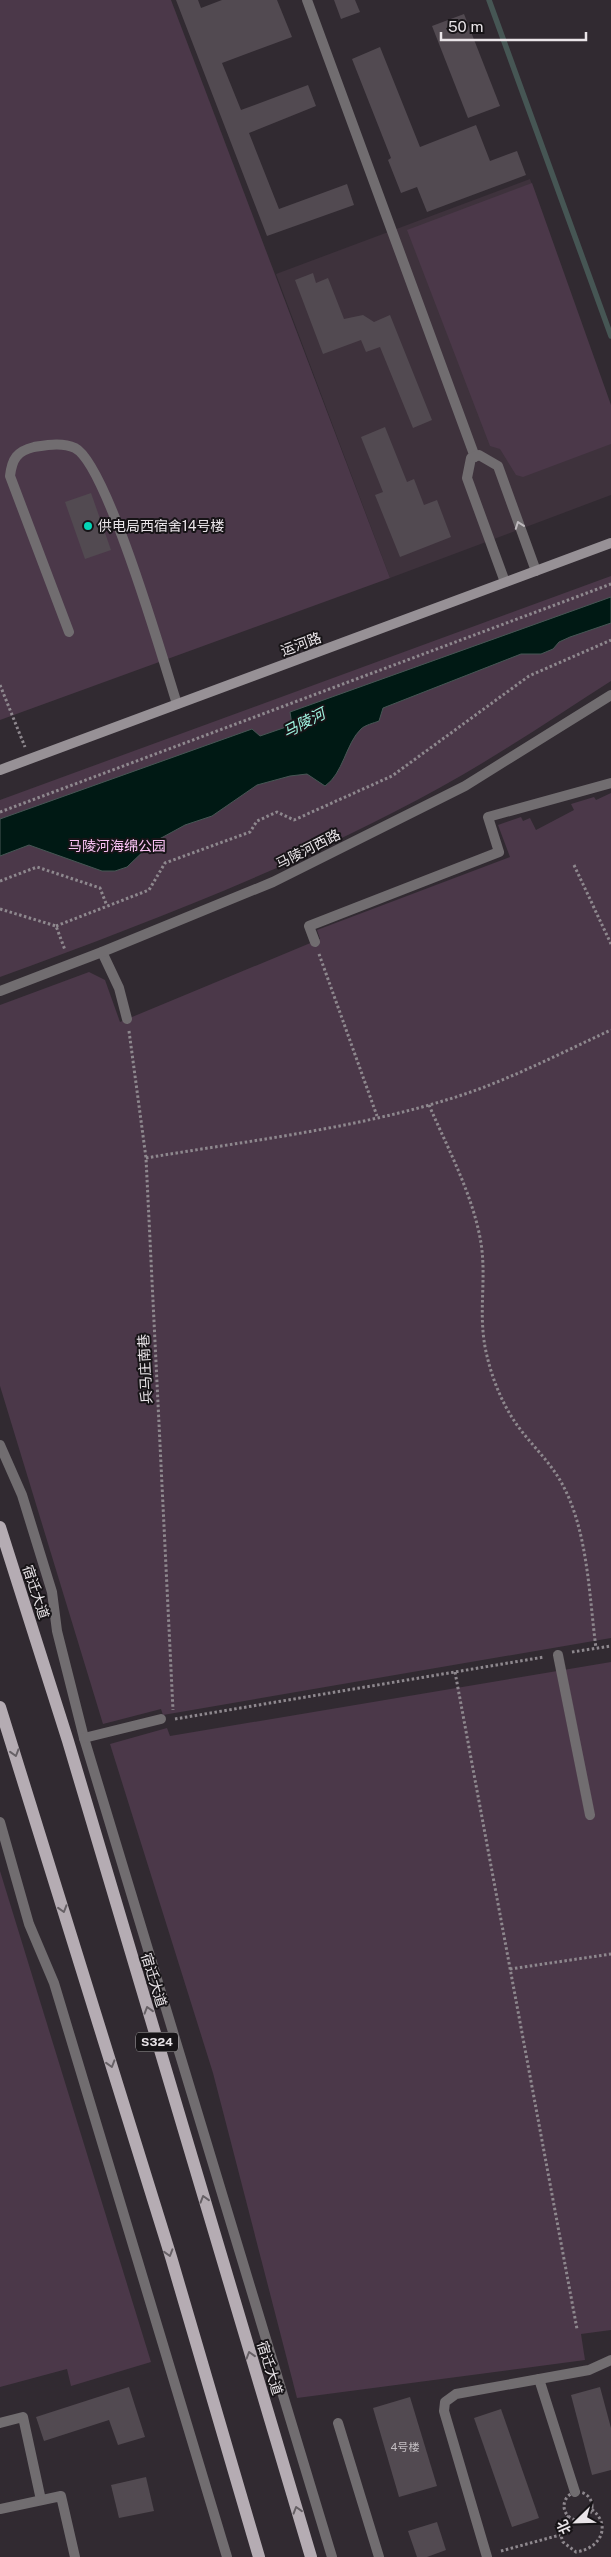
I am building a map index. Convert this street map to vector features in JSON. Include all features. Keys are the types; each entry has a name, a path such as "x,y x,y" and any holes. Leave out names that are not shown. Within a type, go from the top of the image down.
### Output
{"main road":[{"name":"宿迁大道","path":"0,1527 68,1741 311,2557"},
{"path":"0,1707 171,2257 258,2557"}],"street":[{"path":"307,0 476,457"},
{"path":"69,632 10,476 11,464 17,454 28,448 63,444 77,448 87,460 106,496 139,584 177,704"},
{"path":"505,582 467,478 471,458 479,455 498,466 536,570"},
{"name":"运河路","path":"0,770 611,543"},
{"name":"马陵河西路","path":"0,991 102,952 273,882 465,786 611,695"},
{"path":"315,942 309,926 499,852 488,817 611,783"},
{"path":"102,952 118,988 126,1019"},
{"path":"0,1445 22,1495 52,1592 57,1631 84,1738 332,2557"},
{"path":"558,1655 590,1815"},
{"path":"84,1738 161,1719"},
{"path":"0,1822 28,1924 54,1984 227,2557"},
{"path":"487,2556 444,2411 445,2402 456,2394 589,2370 611,2360"},
{"path":"539,2379 575,2492"},
{"path":"0,2423 23,2418 41,2500"},
{"path":"338,2423 379,2557"},
{"path":"0,2509 61,2496 75,2557"}],"path":[{"path":"0,812 611,584"},
{"path":"0,909 56,926 149,890 165,863 250,832 256,821 277,812 294,820 392,776 530,676 611,640"},
{"path":"0,685 30,759"},
{"path":"574,865 611,944"},
{"path":"0,880 37,866 100,888 107,906"},
{"path":"56,926 70,964"},
{"path":"315,942 377,1116"},
{"name":"兵马庄南巷","path":"126,1019 146,1158 173,1720 455,1672"},
{"path":"146,1158 429,1105 500,1080 611,1030"},
{"path":"429,1105 458,1169 481,1242 484,1277 480,1313 487,1356 499,1390 514,1421 561,1482 574,1510 580,1534 596,1648"},
{"path":"577,2329 455,1672 611,1646"},
{"path":"510,1969 611,1954"},
{"path":"591,2509 605,2515"},
{"path":"569,2516 561,2524 559,2530 568,2547 576,2552 590,2550 605,2539"},
{"path":"487,2556 560,2535"},
{"path":"574,2557 576,2552"}],"shaded area":[{"path":"530,179 611,408 611,495 390,578 276,274"}],"green space":[{"path":"0,0 171,0 390,578 0,720"},
{"path":"532,183 611,405 611,444 523,477 516,475 500,449 490,446 407,230"},
{"name":"马陵河海绵公园","path":"611,576 611,681 463,775 334,842 224,891 0,977 0,800"},
{"path":"611,793 611,1638 163,1715 161,1709 103,1724 0,1386 0,1005 89,972 105,980 120,1022 320,939 317,930 510,857 498,825 521,817 523,821 530,818 536,830 574,810 571,804 594,797 596,800"},
{"path":"611,1662 611,2330 581,2334 585,2360 297,2398 213,2073 110,1744 167,1728 170,1736"},
{"path":"0,1871 151,2362 71,2386 67,2369 0,2387"}],"water":[{"name":"马陵河","path":"611,597 611,623 570,637 559,642 553,649 541,654 521,654 383,708 379,721 367,725 356,735 336,774 325,786 307,774 290,776 257,785 212,816 185,825 152,843 127,867 115,871 102,871 29,845 0,856 0,819 252,729 260,736 292,725 290,712"}],"building":[{"path":"176,0 198,0 201,8 222,0 277,0 292,37 222,63 241,110 308,85 316,106 249,133 279,209 347,184 354,205 267,236"},
{"path":"334,0 355,0 360,12 341,19"},
{"path":"464,14 500,106 468,118 432,26"},
{"path":"380,47 420,147 476,125 490,161 517,151 526,175 427,212 417,187 401,193 388,160 391,158 352,59"},
{"path":"313,273 316,283 328,278 344,319 363,315 374,322 390,315 432,420 413,428 380,347 366,352 361,340 323,354 295,280"},
{"path":"385,427 407,482 414,479 424,505 437,500 451,537 400,557 375,495 383,492 361,437"},
{"name":"供电局西宿舍14号楼","path":"91,493 111,550 85,559 65,502"},
{"path":"129,2387 145,2437 118,2445 109,2420 44,2441 36,2417"},
{"path":"600,2387 611,2428 611,2470 592,2475 571,2395"},
{"path":"410,2397 437,2486 399,2497 373,2408"},
{"path":"501,2409 539,2518 512,2527 474,2418"},
{"path":"146,2477 154,2511 119,2518 111,2485"},
{"path":"437,2522 446,2550 427,2557 417,2557 408,2531"}],"waterway":[{"path":"489,0 611,336"}],"place":[{"name":"供电局西宿舍14号楼","path":"88,526"}]}
